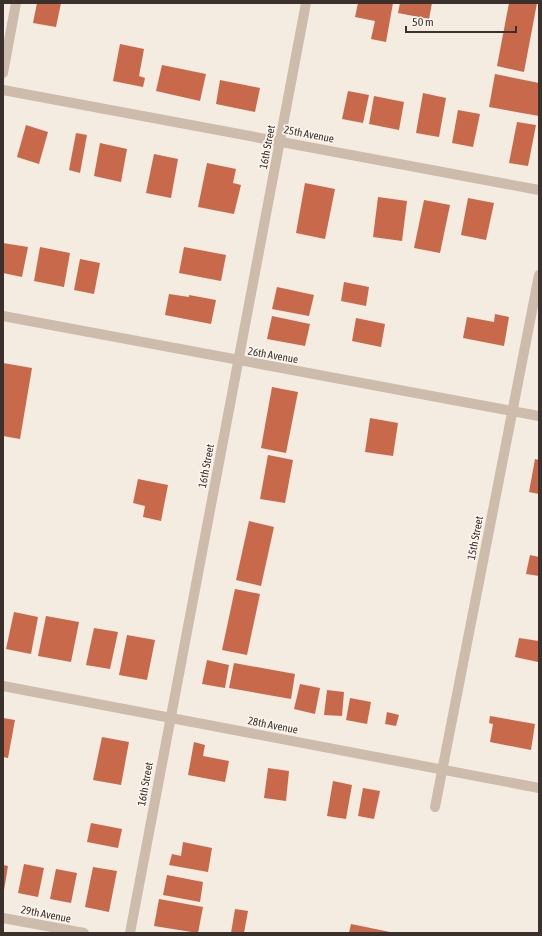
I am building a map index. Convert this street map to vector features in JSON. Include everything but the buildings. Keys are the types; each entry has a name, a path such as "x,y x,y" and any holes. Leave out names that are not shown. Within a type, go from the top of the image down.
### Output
{"street":[{"path":"3,73 16,3"},
{"name":"16th Street","path":"130,933 306,3"},
{"name":"25th Avenue","path":"3,90 539,190"},
{"name":"15th Street","path":"435,807 539,275"},
{"name":"26th Avenue","path":"3,316 539,416"},
{"name":"28th Avenue","path":"3,686 539,788"},
{"name":"29th Avenue","path":"3,918 84,933"}]}
